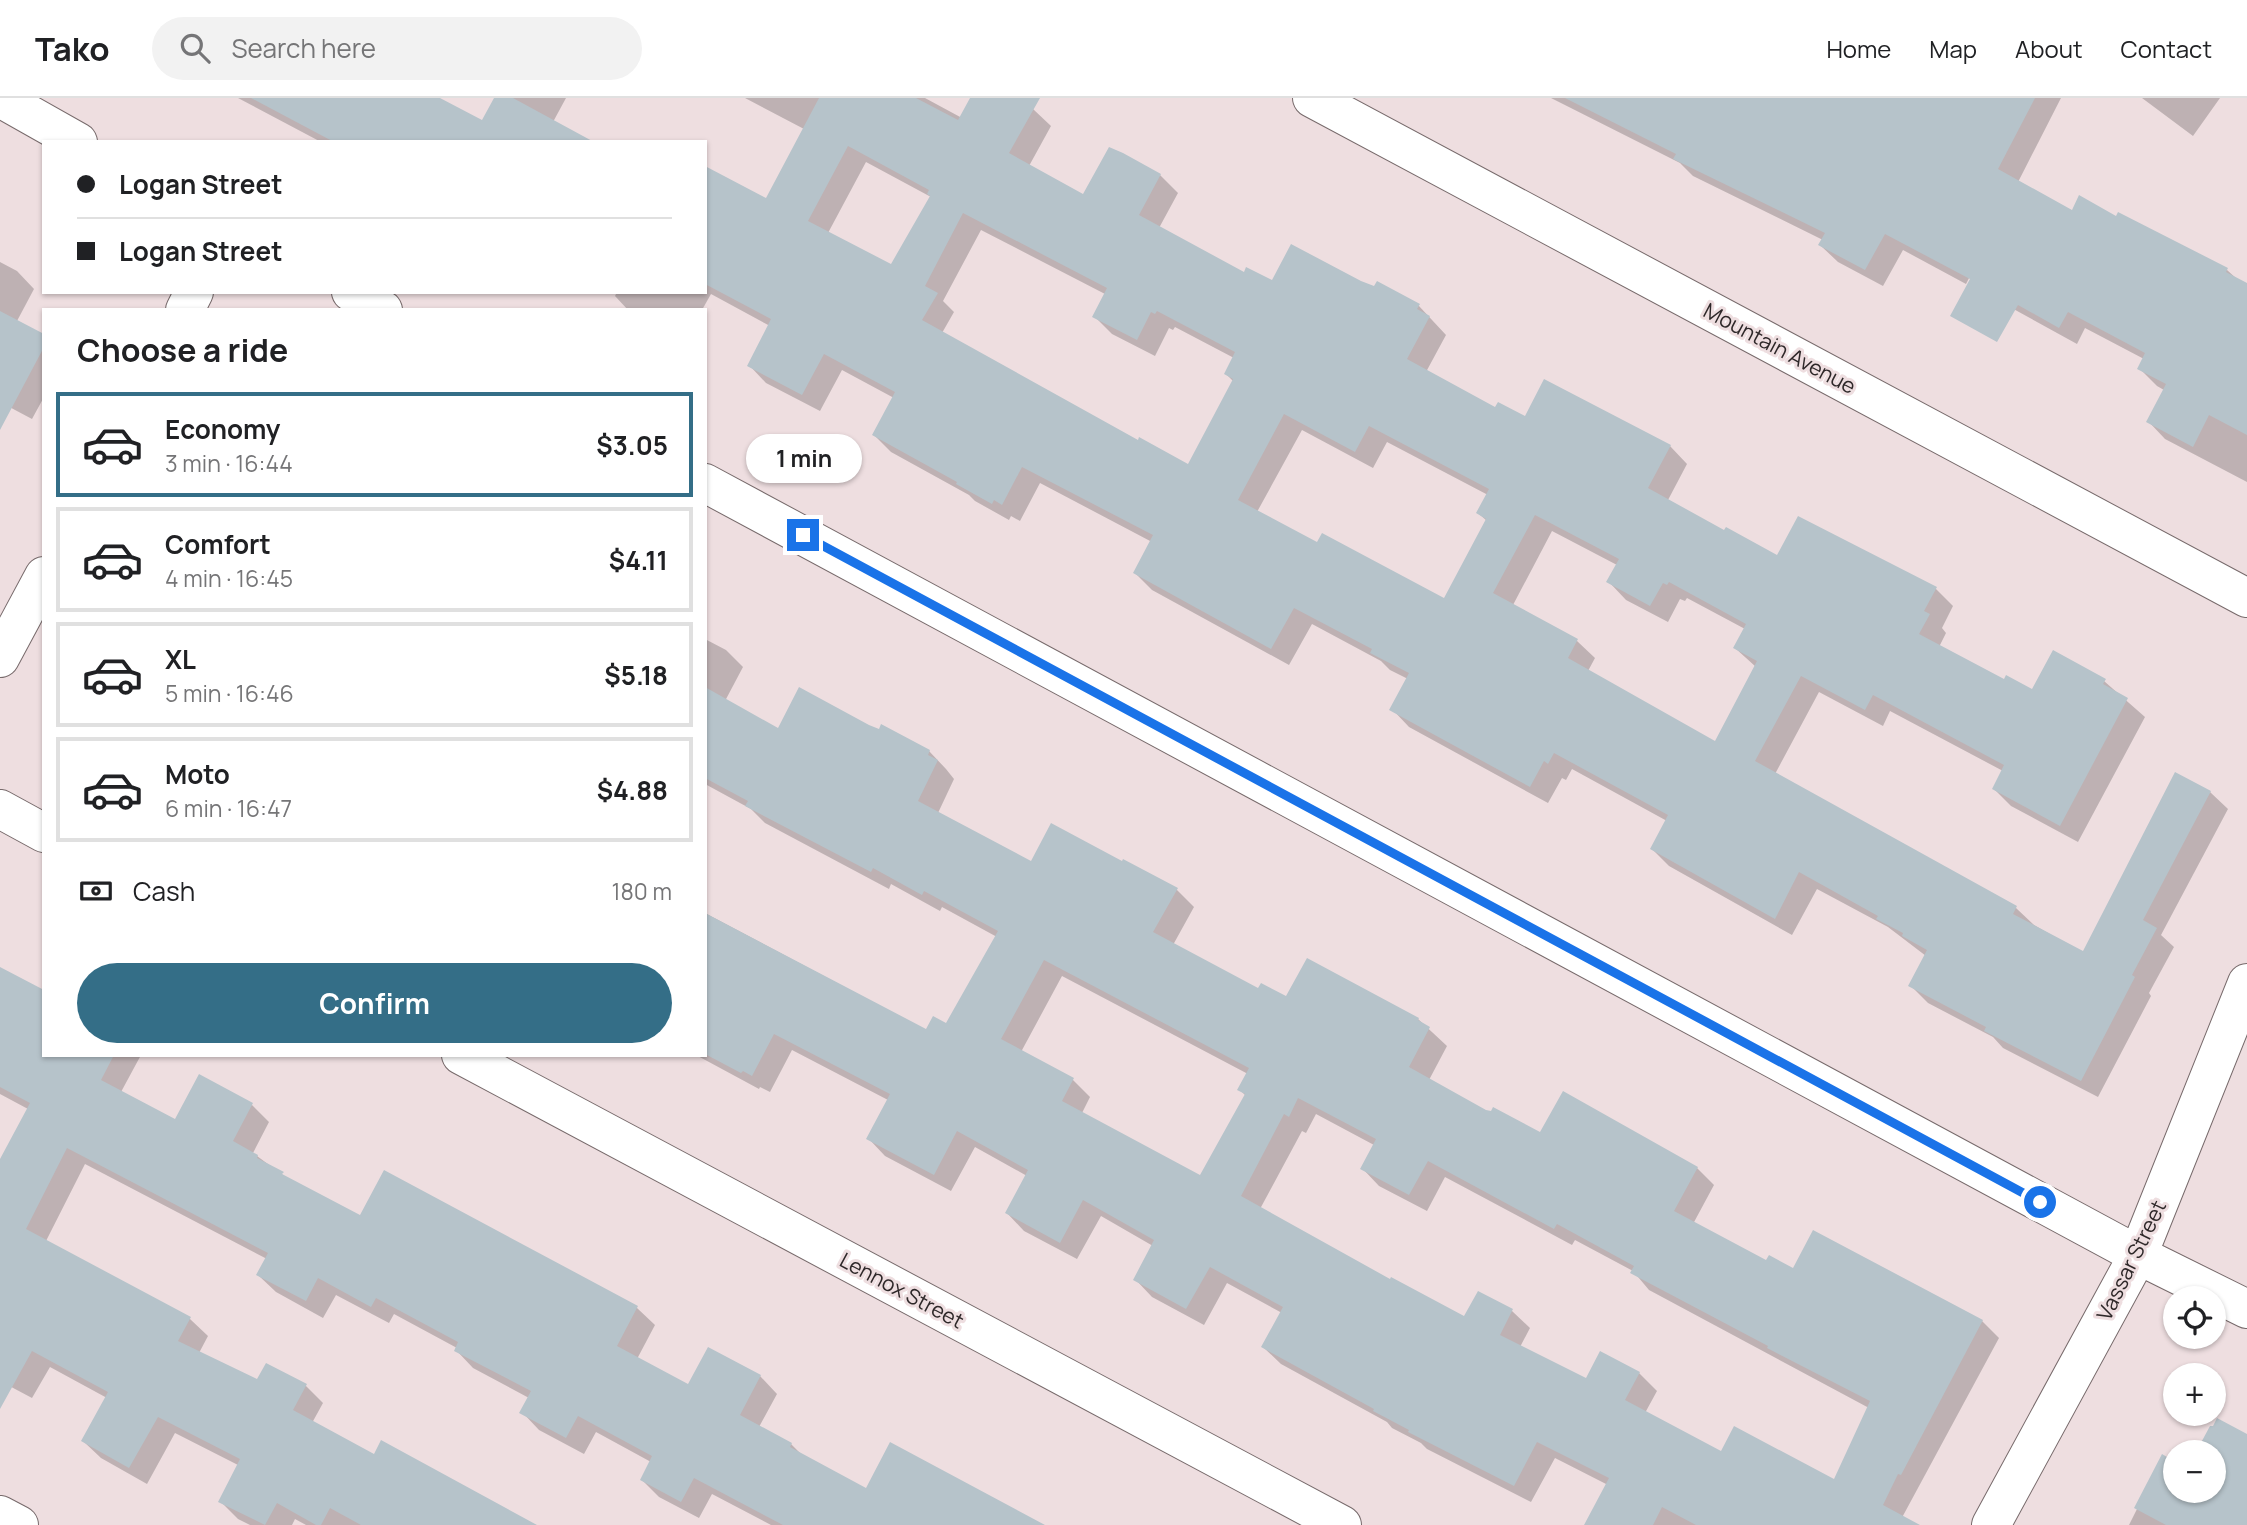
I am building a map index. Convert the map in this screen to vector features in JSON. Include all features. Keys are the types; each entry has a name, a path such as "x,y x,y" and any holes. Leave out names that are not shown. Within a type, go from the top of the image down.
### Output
{"street":[{"path":"0,98 74,140"},
{"name":"Mountain Avenue","path":"1312,98 2247,598"},
{"path":"355,294 379,308"},
{"path":"707,484 2138,1255 2247,1308"},
{"path":"0,658 42,580"},
{"path":"0,809 42,832"},
{"name":"Vassar Street","path":"1991,1525 2138,1255 2247,983"},
{"name":"Lennox Street","path":"465,1057 1342,1525"},
{"path":"0,1515 19,1525"}],"building":[{"path":"251,98 440,98 482,120 494,98 513,98 590,140 330,140"},
{"path":"819,98 916,98 958,120 970,98 1040,98 1009,153 1083,194 1109,147 1123,153 1161,174 1139,215 1244,272 1246,267 1272,280 1291,244 1361,281 1374,286 1377,281 1420,304 1417,309 1430,316 1407,359 1495,407 1498,402 1525,416 1544,379 1671,445 1648,488 1724,530 1726,527 1777,555 1798,516 1937,587 1924,611 1930,614 1919,634 2004,679 2006,675 2032,689 2053,650 2106,679 2103,684 2128,698 2060,826 1992,789 2004,765 1873,695 1865,710 1801,676 1755,761 2017,906 2013,914 2083,951 2175,772 2211,791 2143,920 2157,928 2081,1081 1984,1031 1986,1027 1908,986 1927,950 1876,919 1878,916 1799,872 1775,919 1650,849 1668,815 1554,753 1548,764 1544,761 1530,787 1389,710 1409,673 1370,653 1372,649 1294,608 1271,649 1133,573 1153,535 1022,467 1002,505 994,500 992,504 872,435 895,392 824,354 802,395 747,366 771,319 707,285 707,167 766,198","holes":["848,146 929,190 927,194 930,196 891,264 808,221","963,213 1107,288 1092,317 1137,340 1151,312 1155,314 1157,311 1235,352 1224,374 1233,379 1188,464 1139,437 1138,440 922,320 938,293 925,286","1284,414 1355,452 1369,426 1489,489 1476,513 1486,519 1444,598 1322,533 1317,542 1238,500","1535,515 1619,559 1606,582 1650,606 1663,583 1667,585 1669,582 1746,624 1733,648 1757,661 1715,741 1568,658 1578,639 1493,593"]},
{"path":"1565,98 2035,98 1998,169 2072,210 2079,195 2116,216 2118,212 2228,268 2226,272 2247,283 2247,435 2209,415 2193,447 2146,422 2166,384 2137,369 2145,353 2068,312 2059,328 2018,305 1997,342 1950,316 1970,279 1885,234 1865,270 1818,245 1825,233 1673,159 1676,154"},
{"path":"0,311 42,333 42,351 0,430"},
{"path":"799,687 869,725 879,729 881,724 930,750 928,755 938,760 918,801 1031,861 1051,823 1178,888 1153,932 1258,988 1261,983 1286,996 1307,958 1419,1018 1418,1020 1430,1027 1409,1067 1486,1110 1491,1111 1493,1107 1540,1132 1563,1091 1698,1167 1674,1211 1766,1260 1769,1255 1793,1268 1813,1230 1983,1320 1883,1505 1920,1525 1696,1525 1662,1507 1653,1525 1584,1525 1609,1478 1537,1442 1514,1486 1408,1432 1409,1430 1373,1411 1374,1409 1261,1347 1283,1307 1210,1267 1186,1309 1133,1280 1154,1240 1083,1200 1060,1243 1005,1213 1028,1170 957,1131 934,1175 866,1139 890,1094 774,1034 752,1076 707,1055 707,914 926,1029 933,1016 946,1023 998,931 924,891 922,895 873,868 871,872 745,806 748,801 707,779 707,688 778,728","holes":["1044,960 1249,1068 1237,1090 1245,1094 1200,1175 1062,1101 1074,1078 1001,1039","1298,1098 1376,1139 1360,1169 1409,1195 1428,1161 1554,1229 1557,1224 1634,1266 1630,1273 1870,1401 1834,1479 1734,1426 1721,1451 1625,1400 1640,1372 1600,1351 1586,1378 1500,1335 1513,1309 1478,1291 1464,1316 1391,1277 1390,1279 1241,1196 1284,1114 1289,1117"]},
{"path":"0,967 42,989 42,1057 113,1057 101,1080 175,1119 199,1074 253,1103 233,1141 284,1172 282,1174 360,1215 384,1170 638,1306 617,1346 688,1384 708,1347 761,1375 740,1415 792,1443 790,1447 866,1488 890,1442 1045,1525 783,1525 694,1478 681,1502 640,1480 652,1456 578,1416 566,1438 519,1413 531,1391 454,1351 458,1342 376,1298 371,1307 318,1278 306,1301 256,1275 268,1253 67,1148 26,1229 191,1317 178,1341 257,1379 266,1363 307,1384 293,1410 374,1454 381,1440 537,1525 361,1525 330,1508 321,1525 316,1525 277,1503 265,1525 218,1502 240,1459 158,1417 129,1468 81,1441 108,1392 32,1351 0,1409 0,1159 30,1103 0,1087"},
{"path":"2226,1423 2247,1434 2247,1525 2166,1525 2134,1508 2162,1454 2163,1503 2226,1503 2226,1440 2202,1440 2210,1426 2226,1426"}],"route":[{"path":"803,535 2040,1202"}]}
